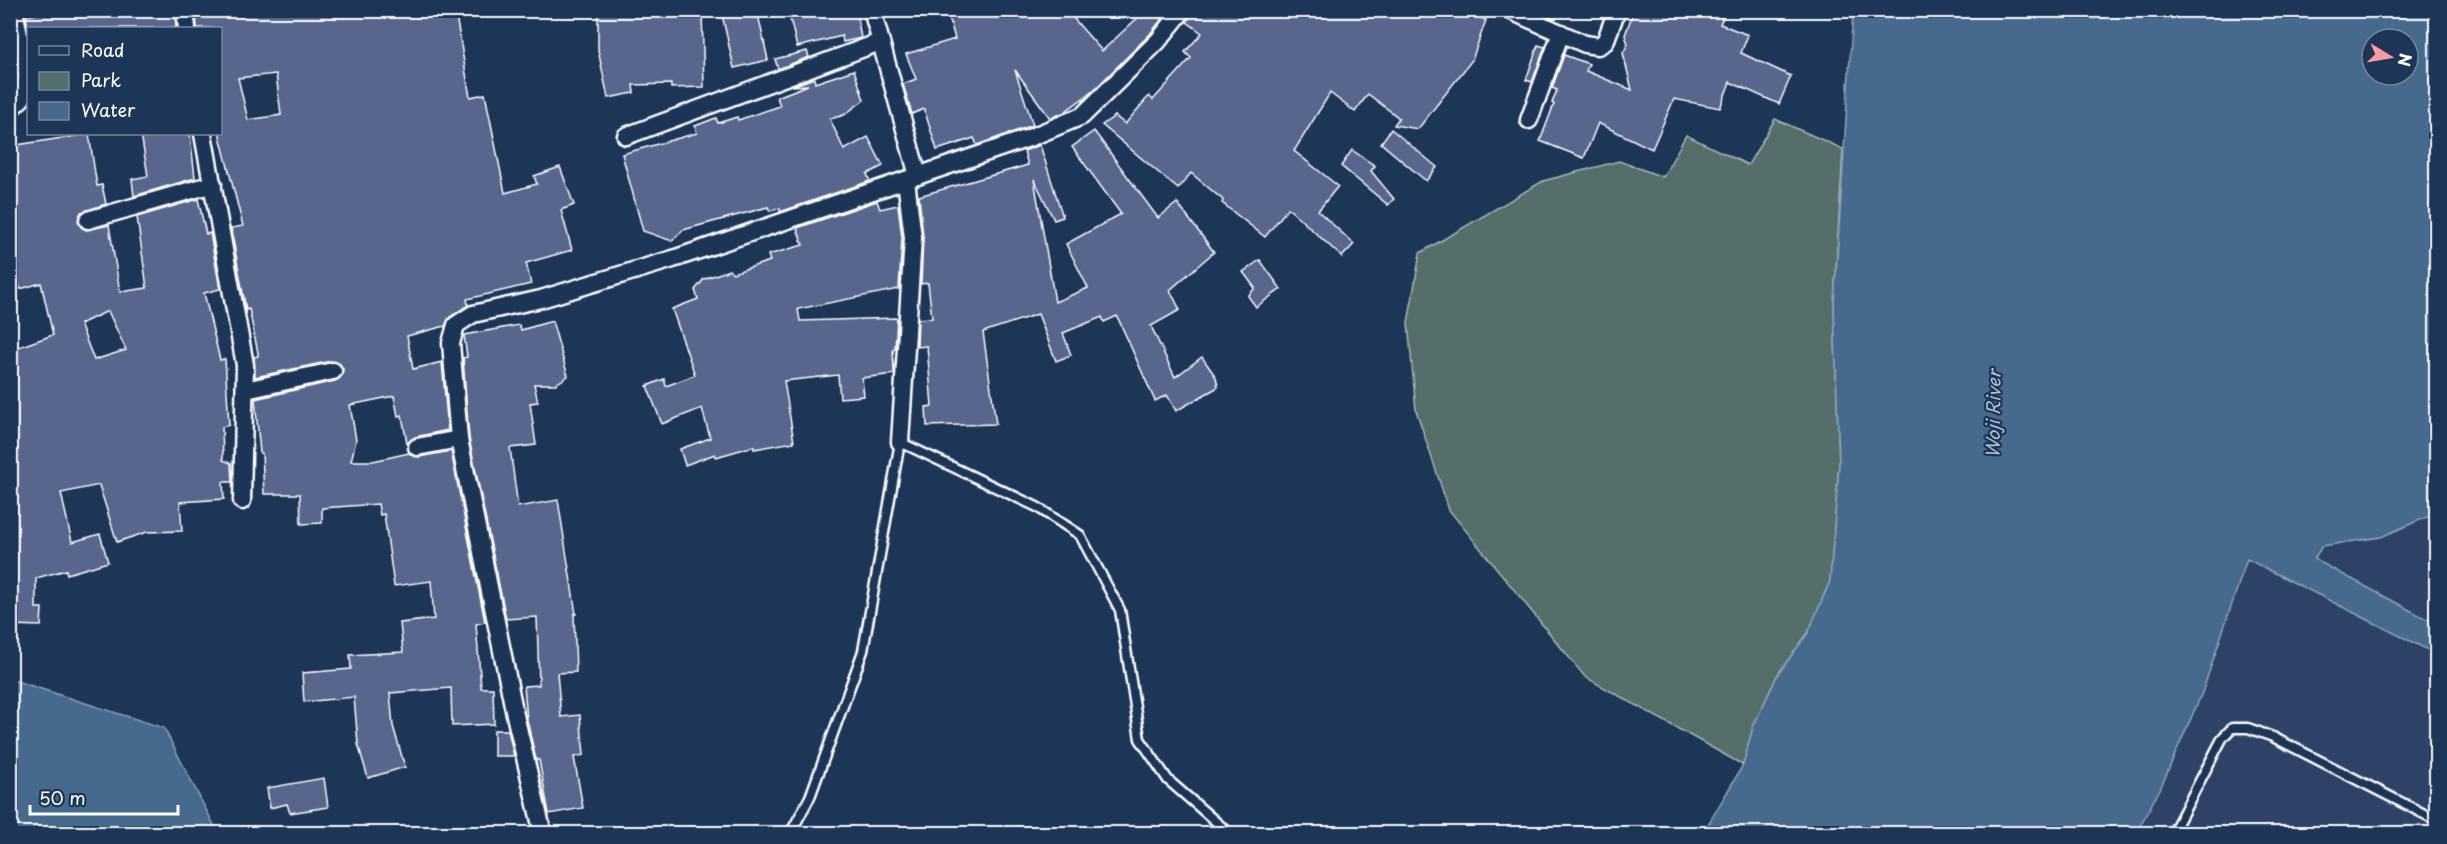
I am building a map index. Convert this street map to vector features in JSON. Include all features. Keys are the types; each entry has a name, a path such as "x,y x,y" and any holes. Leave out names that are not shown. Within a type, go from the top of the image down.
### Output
{"street":[{"path":"10,109 22,98 27,76 14,10"},
{"path":"185,10 187,27"},
{"path":"872,10 912,178 913,238 900,442"},
{"path":"543,834 515,715 459,439 451,343 456,326 473,314 541,299 673,259 912,178 1082,116 1158,41 1183,10"},
{"path":"1509,10 1585,44 1598,46 1605,42 1617,10"},
{"path":"1529,120 1561,33"},
{"path":"626,136 880,42"},
{"path":"203,135 245,365 242,501"},
{"path":"88,220 213,184"},
{"path":"246,390 333,371"},
{"path":"417,447 459,439"}],"lane":[{"path":"790,834 810,797 863,651 900,442 1037,507 1080,535 1120,610 1140,739 1168,780 1230,834"},
{"path":"2172,834 2223,737 2232,728 2248,728 2273,737 2436,820"}],"shaded area":[{"path":"2436,513 2436,624 2314,559 2322,546 2381,537"},
{"path":"2247,558 2436,654 2436,833 2136,834 2160,789 2202,693"}],"green space":[{"path":"1775,119 1843,149 1834,303 1839,464 1830,581 1808,633 1778,674 1753,727 1743,765 1585,677 1449,510 1416,410 1408,323 1420,253 1543,181 1619,161 1663,177 1686,135 1748,165"}],"water":[{"name":"Woji River","path":"1853,11 2436,11 2436,513 2381,537 2322,546 2314,559 2436,624 2436,654 2247,559 2202,693 2160,789 2136,833 1703,833 1743,765 1753,727 1778,674 1808,633 1830,581 1839,464 1834,303"},
{"path":"10,679 164,728 218,833 11,833"}],"building":[{"path":"58,10 175,10 176,27 28,27 26,16"},
{"path":"196,10 222,10 223,15 241,10 455,10 470,97 485,94 505,193 537,184 534,176 560,167 574,205 561,210 572,250 526,263 531,284 467,299 468,305 450,317 445,326 407,336 413,369 442,362 448,430 415,437 407,444 402,415 398,416 394,396 350,405 356,440 351,461 373,461 409,453 419,457 451,451 485,622 476,624 481,688 493,688 494,724 452,726 451,688 390,693 393,726 405,767 368,778 358,744 354,697 304,702 302,673 351,669 350,655 403,652 400,623 434,619 431,581 394,586 384,514 380,515 378,504 322,508 322,523 301,524 300,494 264,494 262,453 260,453 255,399 335,381 340,378 343,369 340,364 331,361 255,377 254,357 258,356 258,353 249,309 246,310 231,228 243,226 220,136 222,135 222,27 197,27","holes":["276,74 281,115 248,120 238,78"]},
{"path":"598,10 702,10 704,87 671,88 671,84 633,85 634,93 608,98 598,50"},
{"path":"721,10 757,10 768,60 734,68"},
{"path":"788,10 856,10 861,38 843,42 842,36 797,47"},
{"path":"947,10 1066,10 1102,51 1146,10 1169,10 1150,34 1094,90 1063,113 1050,118 1015,70 1033,125 977,145 974,138 937,150 924,109 912,114 903,84 916,79 906,54 955,39"},
{"path":"1193,10 1459,10 1486,20 1472,60 1418,129 1394,125 1399,118 1368,94 1355,112 1330,93 1294,151 1338,186 1318,211 1354,244 1342,257 1288,208 1265,237 1222,203 1223,200 1191,173 1178,189 1102,125 1115,116 1125,124 1149,96 1153,100 1191,58 1185,52 1202,33 1187,22"},
{"path":"1634,10 1726,10 1720,24 1748,35 1741,53 1791,76 1779,104 1730,82 1720,108 1674,99 1652,149 1598,123 1584,158 1540,141 1554,104 1552,103 1557,90 1552,88 1564,55 1589,64 1586,71 1632,90 1623,53 1628,44 1625,35"},
{"path":"1538,45 1545,47 1532,82 1526,80"},
{"path":"807,51 809,57 778,69 775,59"},
{"path":"854,70 864,100 844,115 830,119 844,150 868,137 883,166 867,174 870,181 780,212 780,208 770,211 768,207 683,230 672,241 643,231 622,154 697,133 695,126 716,118 718,123 737,117 738,120 780,106 777,97 808,85 792,86 814,78 815,83"},
{"path":"1391,129 1437,167 1426,181 1381,143"},
{"path":"1094,131 1158,218 1177,203 1214,252 1170,290 1180,310 1151,326 1175,377 1202,357 1216,377 1218,387 1176,411 1167,395 1155,401 1117,316 1104,322 1102,317 1063,333 1071,355 1056,361 1038,314 983,332 996,424 927,426 926,407 932,406 927,346 917,347 918,319 932,318 928,283 921,284 923,237 919,196 1028,165 1024,151 1040,145 1063,217 1054,220 1034,179 1055,302 1088,288 1066,244 1121,214 1072,147"},
{"path":"89,135 97,186 102,185 106,204 81,212 78,222 86,230 109,225 120,292 147,288 137,217 198,199 206,234 210,233 220,289 204,293 220,360 225,359 229,425 222,427 223,460 231,463 232,482 223,482 224,499 180,502 182,531 147,532 117,542 99,485 61,493 72,542 100,534 108,562 67,574 66,570 36,578 36,608 42,608 41,626 10,625 10,350 53,335 41,283 20,289 13,263 10,264 10,146","holes":["108,311 126,350 94,360 80,324"]},
{"path":"141,135 190,135 195,178 134,196 132,179 148,176"},
{"path":"1352,150 1375,166 1371,171 1394,199 1388,205 1341,166"},
{"path":"877,201 880,209 898,205 902,238 899,289 798,309 800,321 897,318 895,349 893,349 894,374 862,378 864,396 840,398 838,375 784,381 794,442 754,449 754,446 716,457 715,454 685,465 680,449 710,438 702,408 662,424 647,386 664,379 666,386 695,375 672,309 698,299 695,290 704,279 729,270 733,273 770,261 768,255 803,245 797,228"},
{"path":"1260,260 1281,289 1256,307 1248,296 1255,288 1243,272"},
{"path":"552,321 568,376 556,384 534,384 538,402 530,403 536,445 510,448 518,507 558,500 576,614 574,614 576,672 557,673 561,717 580,715 584,755 574,757 583,808 549,814 539,760 536,760 527,720 524,686 539,685 537,617 506,619 469,438 463,358 467,357 464,335 519,325 521,330"},
{"path":"494,730 508,730 514,756 494,756"},
{"path":"324,778 328,807 290,813 287,804 270,808 267,788"}]}
